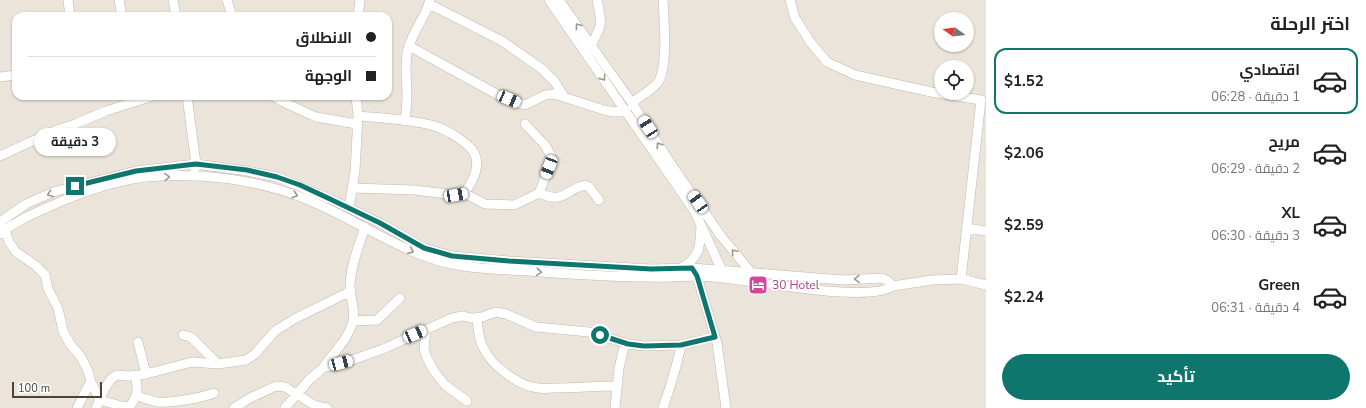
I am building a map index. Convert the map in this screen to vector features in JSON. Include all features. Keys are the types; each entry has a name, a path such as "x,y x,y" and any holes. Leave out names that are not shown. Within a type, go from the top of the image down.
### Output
{"street":[{"path":"68,0 70,12"},
{"path":"119,0 121,12"},
{"path":"173,0 175,12"},
{"path":"227,0 231,12"},
{"path":"358,12 360,0"},
{"path":"549,0 695,212 724,275"},
{"path":"559,0 632,103 671,164 721,236 758,282"},
{"path":"591,45 601,28 597,0"},
{"path":"632,103 658,82 661,73 664,60 663,0"},
{"path":"790,0 796,18 811,43 827,62 855,75 931,92 981,100 961,279"},
{"path":"405,120 407,95 406,61 409,46 414,34 425,16 430,2 502,41 542,69 555,82 563,95"},
{"path":"409,46 500,96 517,103 525,105 545,95 554,94 563,95 604,110 614,112 626,110"},
{"path":"0,77 12,76"},
{"path":"0,156 54,131 131,100"},
{"path":"188,100 196,164 195,175"},
{"path":"279,100 316,117 357,120 405,120 433,125 448,131 473,150 476,157 476,168 472,183 464,193 456,195 414,190 353,188"},
{"path":"349,208 353,188 357,120 356,100"},
{"path":"464,193 484,204 514,205 527,200 539,192 549,167 551,156 544,145 525,124"},
{"path":"1,227 26,204 53,192 136,171 196,164 247,170 277,177 300,185 380,223 424,248 452,256 643,269 681,268 695,272 724,275 758,282 841,293 880,291 893,286 932,280 961,279 986,285"},
{"path":"1,227 72,196 105,185 145,177 195,175 273,187 305,198 343,215 421,256 438,262 463,267 604,276 664,278 695,272"},
{"path":"539,192 549,197 557,198 585,185 589,187 599,200"},
{"path":"681,268 690,263 696,256 700,247 701,223"},
{"path":"1,227 16,252 35,265 45,275 48,289 58,308 63,331 70,344 81,357 88,371 98,404"},
{"path":"285,408 296,394 323,368 330,357 344,343 353,321 350,285 352,272 365,227"},
{"path":"967,228 986,231"},
{"path":"695,272 715,337 726,408"},
{"path":"724,275 752,273 843,280 882,278 893,286"},
{"path":"98,404 111,379 117,375 146,374 192,362 218,364 246,360 255,354 274,331 296,318 351,291"},
{"path":"353,321 377,320 400,298"},
{"path":"323,368 349,361 376,351 452,318 464,316 471,318 496,312 506,314 536,326 589,332 625,343 644,346 681,345 715,337"},
{"path":"477,317 478,332 483,347 492,361 524,385 538,388 618,386"},
{"path":"426,330 424,349 434,371 445,385 466,401"},
{"path":"183,335 191,337 218,364"},
{"path":"138,342 146,374"},
{"path":"615,408 619,368 625,343"},
{"path":"663,408 674,379 681,345"},
{"path":"98,404 125,407 130,406 137,396 135,374"},
{"path":"77,408 91,382"},
{"path":"234,408 250,398 276,386 285,387 316,406 327,408"},
{"path":"137,396 157,402 169,402 207,396 214,392"}],"shaded area":[{"path":"0,0 986,0 986,408 0,408"}],"place":[{"name":"30 Hotel","path":"758,285"}],"route":[{"path":"75,186 136,171 196,164 247,170 277,177 300,185 380,223 424,248 452,256 509,261 651,269 692,268 697,276 715,337 681,345 644,346 628,344 600,335"}]}
